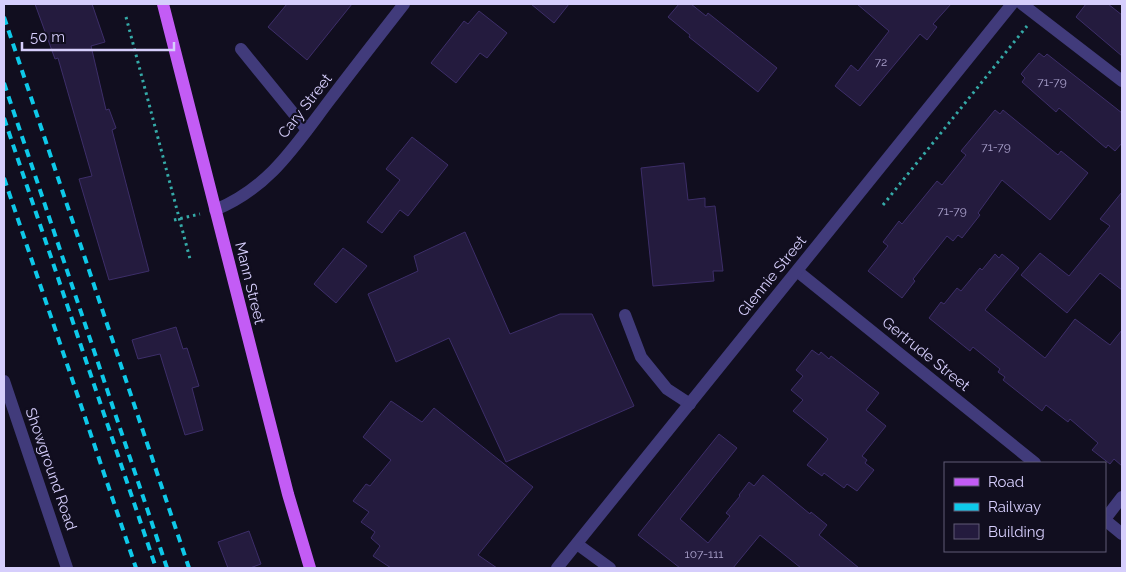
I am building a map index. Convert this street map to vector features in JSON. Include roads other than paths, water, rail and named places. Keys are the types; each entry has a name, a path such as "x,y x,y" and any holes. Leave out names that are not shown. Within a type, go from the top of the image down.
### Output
{"main road":[{"name":"Mann Street","path":"163,4 288,494 310,568"}],"street":[{"name":"Cary Street","path":"215,210 232,203 261,184 286,157 404,4"},
{"name":"Glennie Street","path":"557,568 1012,4"},
{"path":"1022,4 1122,81"},
{"path":"241,49 307,130"},
{"name":"Gertrude Street","path":"797,271 1034,462"},
{"path":"625,315 641,357 667,389 690,404"},
{"name":"Showground Road","path":"4,381 67,568"},
{"path":"1106,518 1122,497"},
{"path":"1106,520 1122,534"},
{"path":"577,544 610,568"}],"railway":[{"path":"4,17 189,568"},
{"path":"4,83 167,568"},
{"path":"4,118 156,568"},
{"path":"4,178 136,568"}]}
